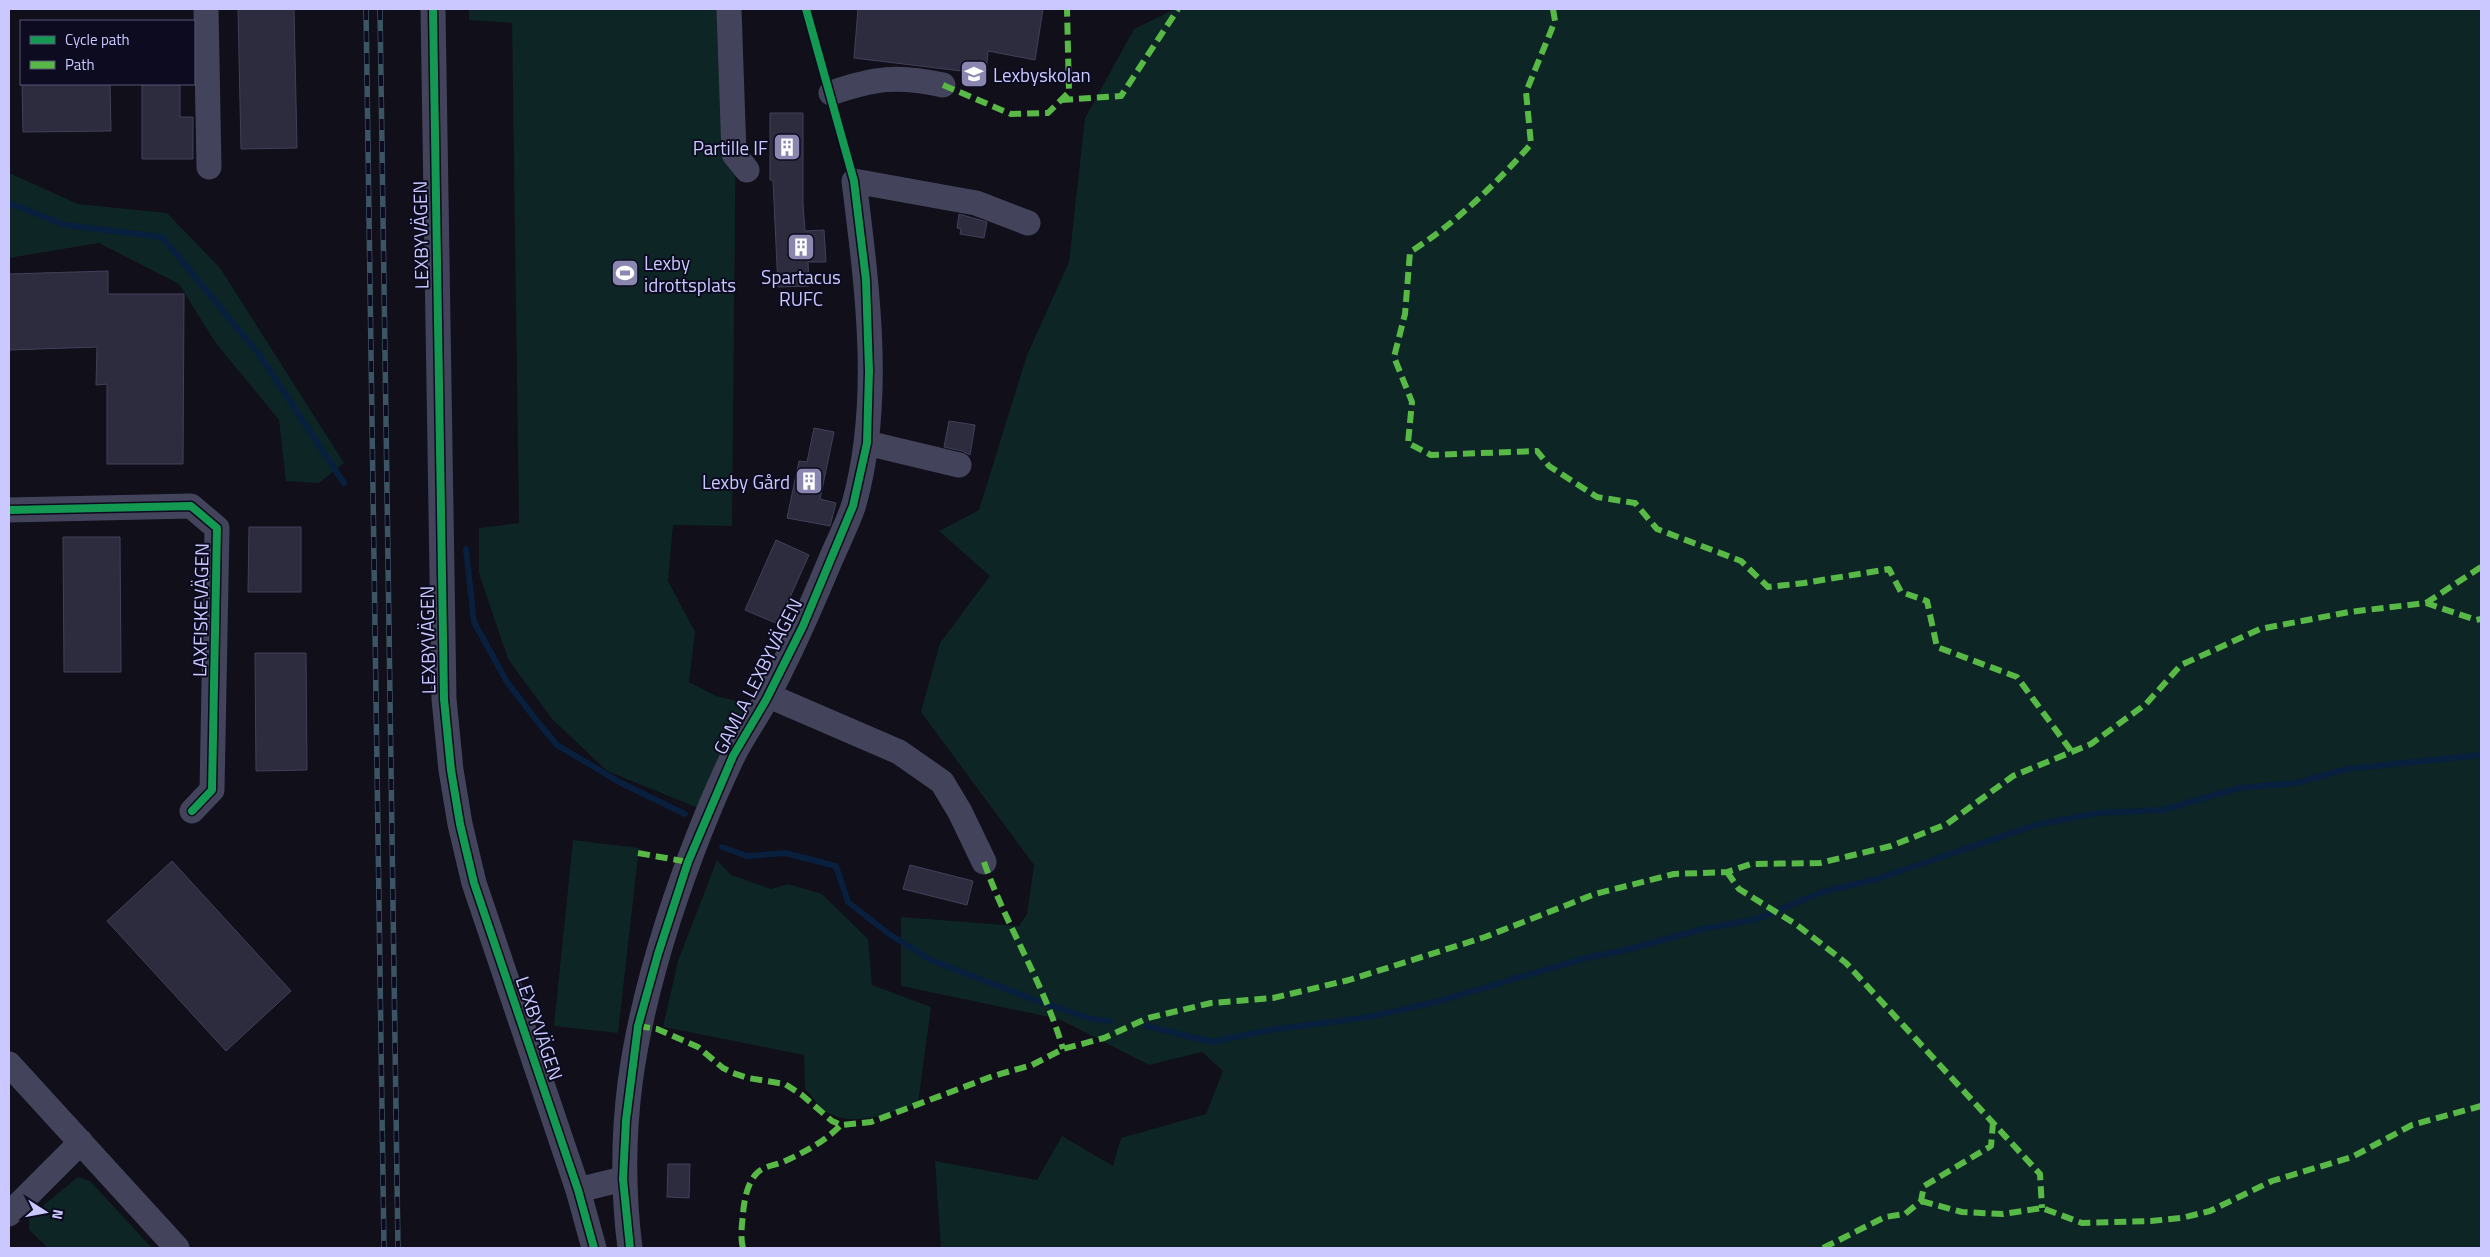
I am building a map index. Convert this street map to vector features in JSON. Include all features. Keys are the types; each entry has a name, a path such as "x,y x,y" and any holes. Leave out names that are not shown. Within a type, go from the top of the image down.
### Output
{"street":[{"path":"206,9 209,167"},
{"name":"LEXBYVÄGEN","path":"433,9 444,689 451,770 460,824 474,882 578,1190 594,1248"},
{"path":"729,9 734,154 747,170"},
{"path":"831,94 878,80 911,78 943,85"},
{"name":"GAMLA LEXBYVÄGEN","path":"624,1179 626,1120 638,1026 658,954 688,862 734,756 802,626 854,506 867,443 869,372 866,280 854,181 976,203 1028,223"},
{"path":"867,443 959,465"},
{"name":"LAXFISKEVÄGEN","path":"9,510 192,506 217,528 212,790 192,811"},
{"path":"767,695 899,752 942,782 984,862"},
{"path":"9,1064 177,1248"},
{"path":"9,1214 81,1142"},
{"path":"578,1190 624,1179 630,1248"}],"green space":[{"name":"Lexby idrottsplats","path":"469,9 737,9 732,526 673,525 668,581 695,632 689,682 716,696 753,705 698,808 607,771 552,719 508,659 479,573 479,528 519,523 512,23 469,20"},
{"path":"1175,9 2481,9 2481,1248 941,1248 935,1161 1037,1180 1062,1136 1113,1166 1121,1138 1206,1114 1223,1071 1202,1052 1149,1065 1059,1019 901,986 901,917 1019,926 1027,914 1034,865 921,712 940,643 990,576 939,531 979,510 1027,355 1069,262 1085,118 1134,29"},
{"path":"9,173 78,204 167,213 220,268 344,463 319,483 286,481 279,420 215,342 179,284 99,243 9,258"},
{"path":"573,840 639,848 618,1033 554,1026"},
{"path":"717,860 731,875 771,889 788,884 822,894 868,939 872,985 931,1007 918,1104 884,1115 860,1119 838,1117 824,1110 805,1089 804,1055 663,1027 678,961"},
{"path":"78,1177 90,1181 152,1248 48,1248 29,1230 29,1217"}],"building":[{"path":"238,9 294,9 297,148 241,149"},
{"path":"858,9 1043,9 1035,60 988,51 986,74 854,58"},
{"path":"22,85 110,85 111,131 23,132"},
{"path":"142,85 180,85 180,117 193,117 193,159 142,159"},
{"path":"770,113 803,113 803,204 805,231 824,230 826,262 808,262 809,286 778,287 773,180 770,180"},
{"path":"959,214 987,222 984,238 960,234 961,229 957,228"},
{"path":"108,271 108,294 184,294 183,464 107,464 107,384 96,385 97,347 9,350 9,274"},
{"path":"949,421 975,425 970,455 944,447"},
{"name":"Lexby Gård","path":"814,428 834,432 820,499 836,503 830,526 787,518 799,461 807,462"},
{"path":"249,527 301,527 301,592 248,592"},
{"path":"63,537 120,537 121,672 64,672"},
{"path":"776,540 809,555 778,624 745,610"},
{"path":"255,653 306,653 307,770 256,771"},
{"path":"172,861 291,991 226,1051 107,921"},
{"path":"910,865 973,881 967,905 903,889"},
{"path":"668,1164 690,1164 689,1198 667,1197"}],"waterway":[{"path":"9,203 65,225 162,237 258,353 344,483"},
{"path":"466,549 474,622 507,682 537,721 557,745 621,783 685,814"},
{"path":"1147,1026 1212,1042 1270,1030 1369,1017 1436,1002 1585,958 1626,950 1703,929 1757,919 1822,892 1877,879 2035,825 2098,813 2163,810 2239,788 2296,783 2347,769 2481,755"},
{"path":"722,847 747,856 785,853 836,866 848,902 889,934 931,960 1032,999 1092,1019 1110,1021"}],"railway":[{"path":"366,9 384,1248"},
{"path":"380,9 398,1248"}],"marked path":[{"path":"943,85 1011,114 1048,113 1069,92 1067,9"},
{"path":"1061,100 1121,96 1178,9"},
{"path":"1553,9 1555,21 1526,92 1531,144 1504,174 1459,216 1410,252 1405,314 1394,357 1412,402 1408,443 1431,455 1537,451 1549,466 1597,497 1635,503 1657,529 1741,561 1768,587 1889,569 1901,592 1927,601 1937,647 2017,677 2072,752"},
{"path":"2426,603 2481,567"},
{"path":"638,1026 657,1029 698,1047 723,1068 733,1073 748,1078 785,1084 802,1095 832,1121 841,1125 871,1122 993,1076 1032,1065 1063,1049 1104,1038 1148,1018 1211,1003 1273,998 1349,980 1485,937 1595,894 1674,874 1727,872 1751,864 1820,863 1891,846 1947,824 2013,776 2091,744 2146,704 2181,665 2260,629 2349,612 2426,603 2476,620 2481,619"},
{"path":"638,853 688,862"},
{"path":"984,862 1003,909 1046,1001 1063,1049"},
{"path":"1727,872 1739,889 1797,925 1846,963 2040,1174 2042,1208"},
{"path":"1921,1201 1962,1212 2003,1214 2042,1208 2082,1223 2181,1218 2210,1211 2272,1181 2352,1157 2412,1125 2481,1106"},
{"path":"1823,1248 1885,1217 1905,1214 1921,1201 1924,1186 1991,1146 1993,1123"},
{"path":"743,1248 744,1204 748,1188 756,1174 821,1142 841,1125"}],"cycle path":[{"path":"433,9 444,699 451,770 460,824 474,883 578,1190 594,1248"},
{"path":"630,1248 623,1179 626,1120 638,1026 658,954 688,862 733,756 766,700 803,626 853,506 867,443 869,371 866,280 854,181 806,9"},
{"path":"9,510 191,506 217,528 212,790 192,811"}],"place":[{"name":"Lexbyskolan","path":"974,74"},
{"name":"Partille IF","path":"787,147"},
{"name":"Spartacus RUFC","path":"801,247"},
{"name":"Lexby idrottsplats","path":"625,273"},
{"name":"Lexby Gård","path":"809,481"}]}
